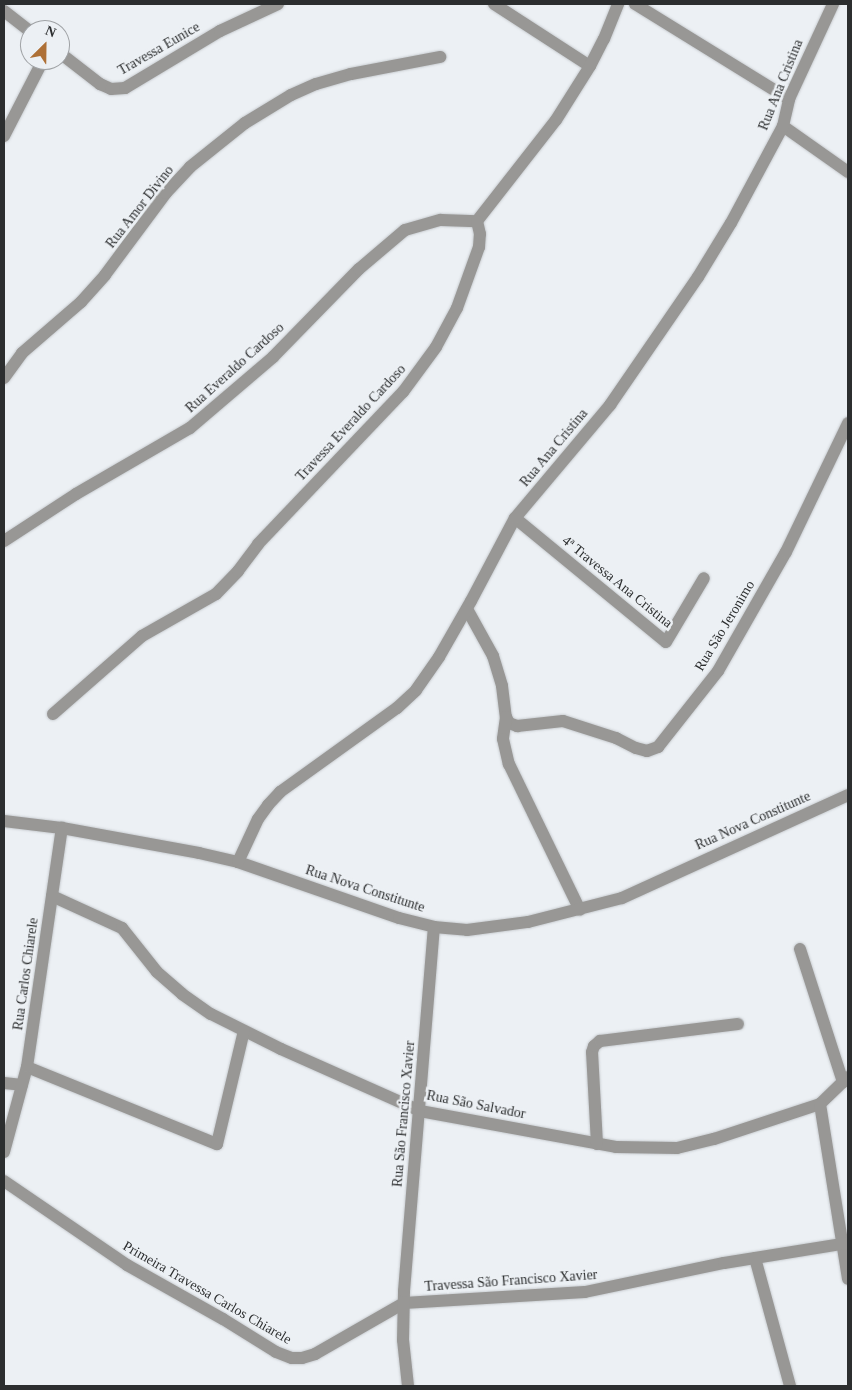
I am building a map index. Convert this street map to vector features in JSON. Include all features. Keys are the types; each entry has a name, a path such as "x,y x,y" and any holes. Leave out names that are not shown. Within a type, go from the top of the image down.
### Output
{"street":[{"name":"Travessa Eunice","path":"70,61 100,84 117,90 130,86 220,31 278,4"},
{"path":"494,4 590,66"},
{"path":"477,221 556,120 590,66 604,39 618,4"},
{"path":"635,4 789,99"},
{"name":"Rua Ana Cristina","path":"238,862 258,819 268,804 280,792 397,708 416,690 439,657 515,518 610,405 698,277 731,223 783,126 789,99 833,4"},
{"path":"4,11 20,23"},
{"name":"Rua Amor Divino","path":"4,378 22,353 81,302 105,275 166,193 190,167 245,123 291,95 316,84 351,74 440,57"},
{"path":"4,136 38,70"},
{"path":"783,126 848,172"},
{"name":"Rua Everaldo Cardoso","path":"4,541 76,494 190,428 272,357 359,269 405,230 441,220 477,221"},
{"name":"Travessa Everaldo Cardoso","path":"53,714 142,636 216,594 238,571 258,544 402,392 436,347 460,301 479,247 480,234 477,221"},
{"name":"Rua São Jeronimo","path":"506,717 509,723 517,726 563,721 616,738 636,748 647,751 658,747 718,672 786,552 848,423"},
{"name":"4ª Travessa Ana Cristina","path":"515,518 666,642 704,578"},
{"path":"466,609 493,656 502,686 506,717 503,739 509,764 580,910"},
{"name":"Rua Nova Constitunte","path":"4,822 62,828 174,848 238,862 399,918 434,927 467,930 498,928 580,910 622,898 848,795"},
{"name":"Rua Carlos Chiarele","path":"4,1152 28,1067 62,828"},
{"name":"Rua São Salvador","path":"52,896 122,928 157,972 182,994 211,1014 376,1093 420,1111 597,1144 640,1149 677,1148 714,1139 820,1104 846,1079"},
{"name":"Rua São Francisco Xavier","path":"404,1304 434,927"},
{"path":"800,949 846,1079"},
{"path":"597,1144 592,1052 594,1046 600,1041 738,1024"},
{"path":"28,1067 217,1144 244,1031"},
{"path":"4,1083 22,1085"},
{"path":"820,1104 845,1243 848,1279"},
{"name":"Primeira Travessa Carlos Chiarele","path":"4,1181 127,1265 223,1319 276,1352 292,1358 302,1358 315,1354 404,1304"},
{"name":"Travessa São Francisco Xavier","path":"404,1304 585,1292 755,1258 845,1243"},
{"path":"755,1258 790,1386"},
{"path":"404,1304 403,1340 408,1386"}]}
